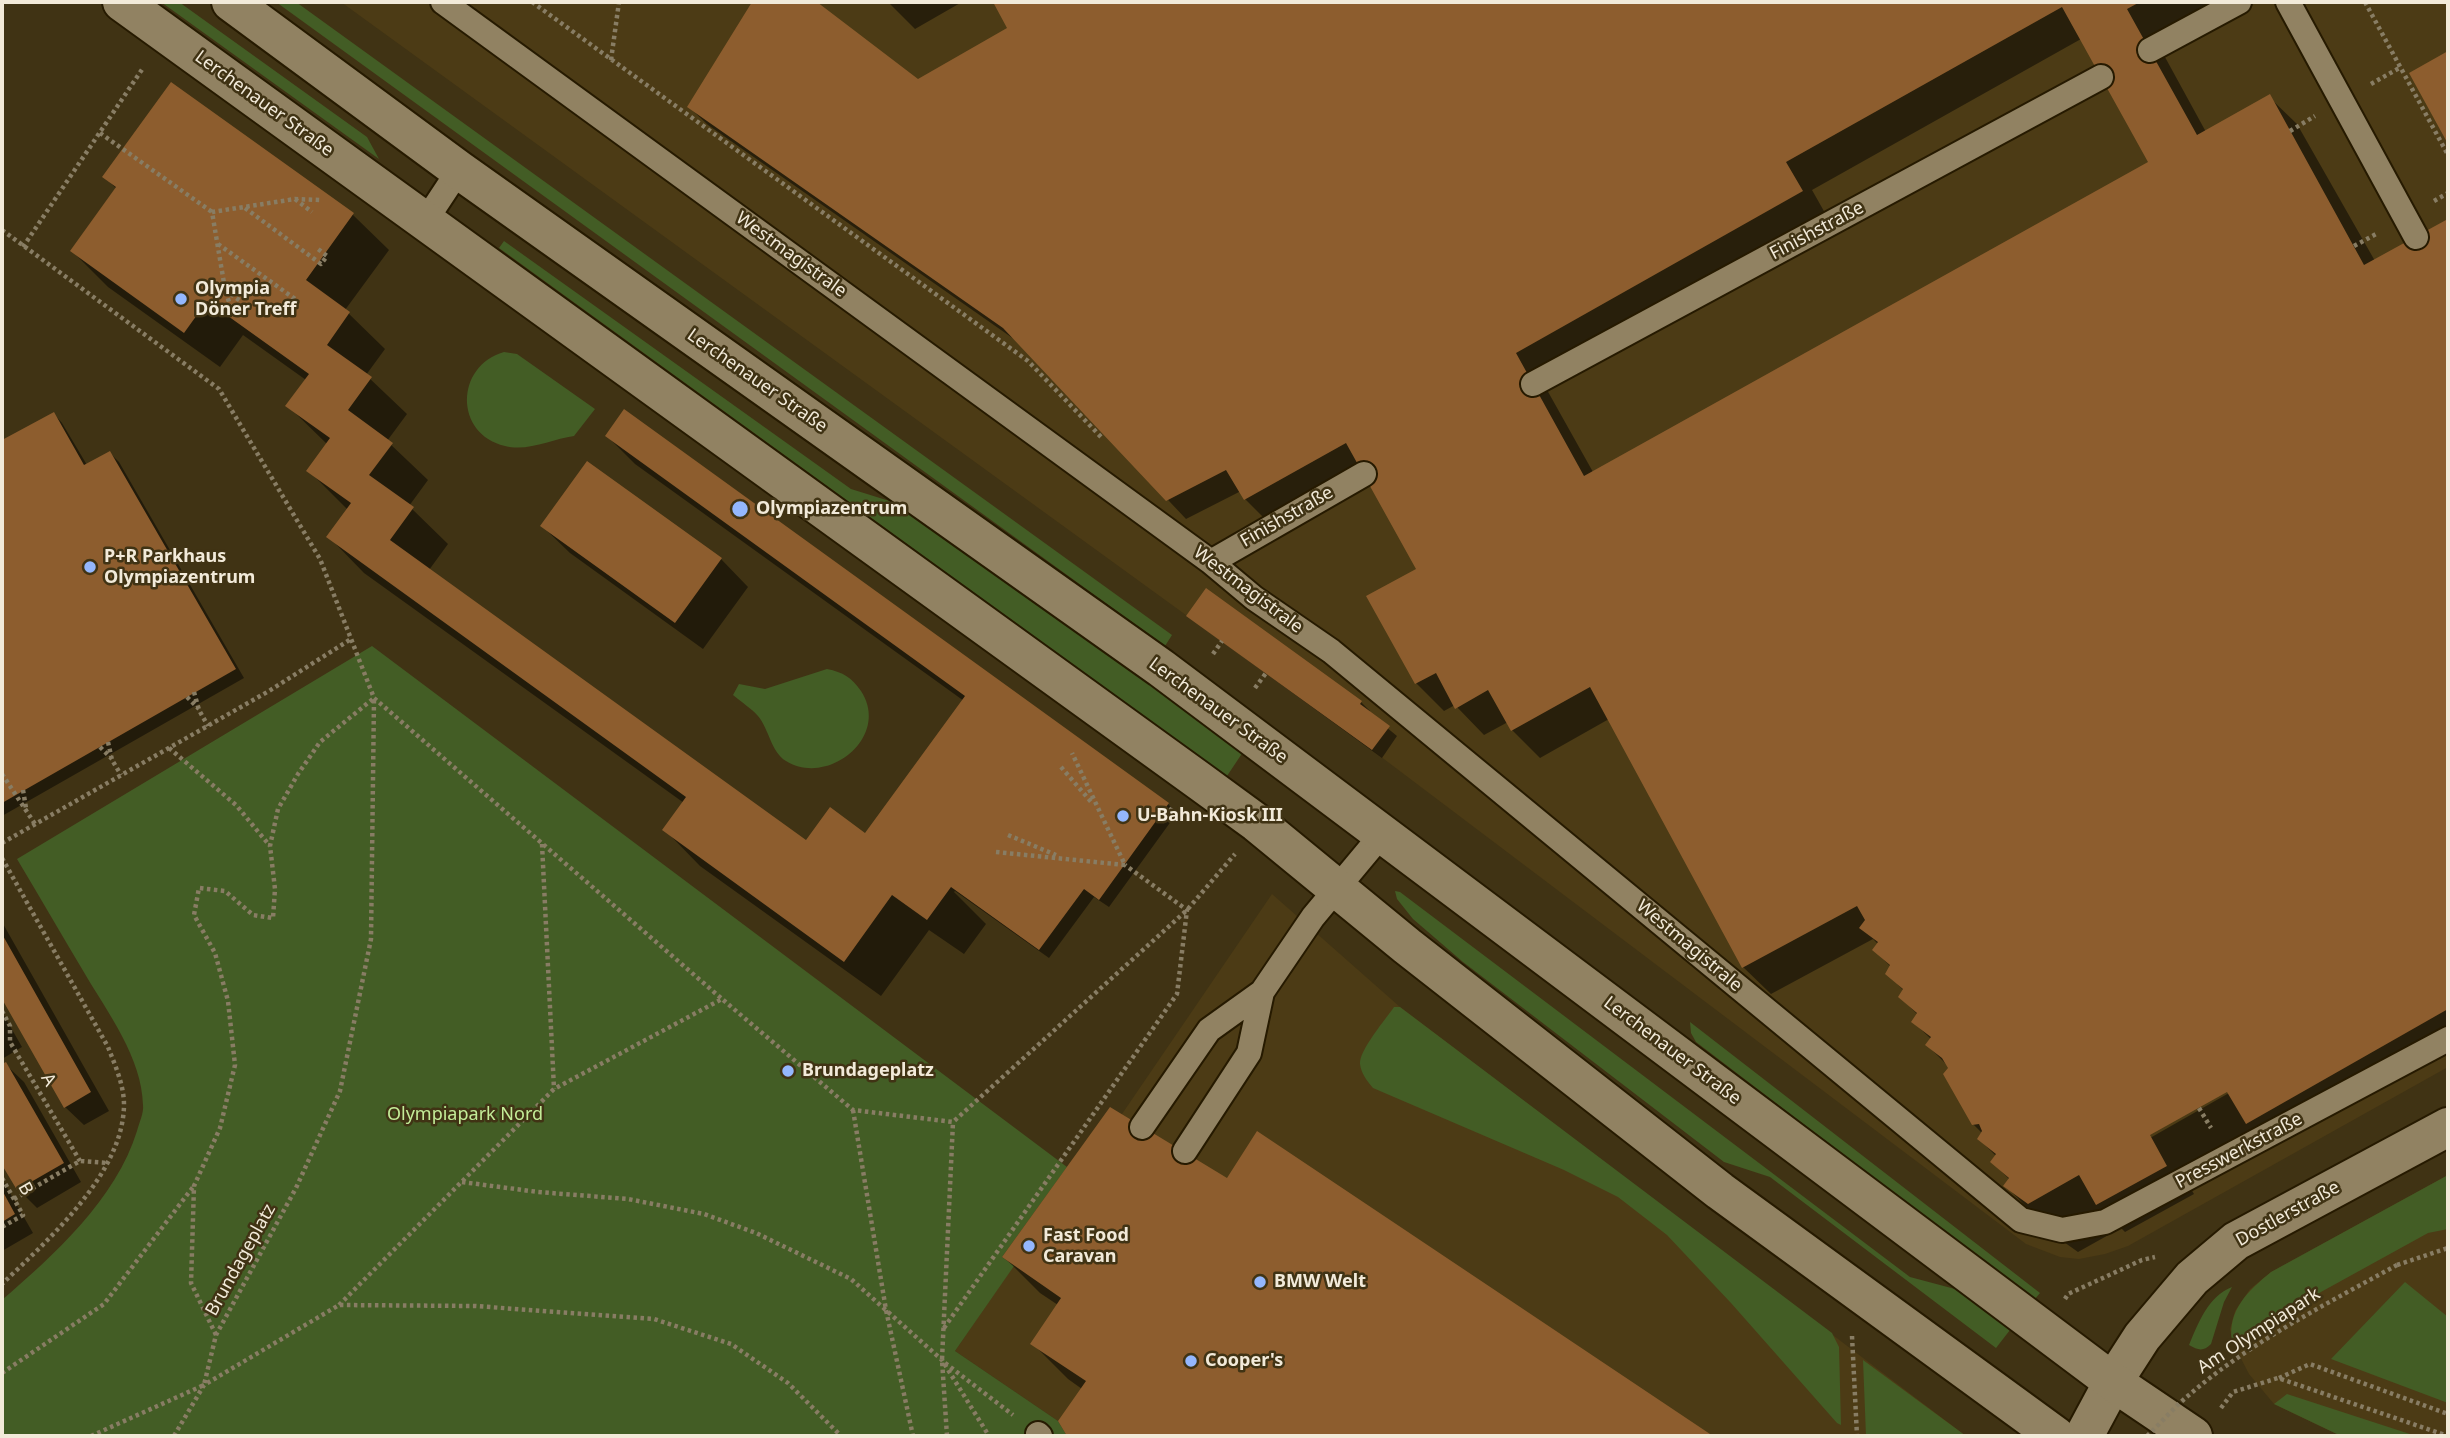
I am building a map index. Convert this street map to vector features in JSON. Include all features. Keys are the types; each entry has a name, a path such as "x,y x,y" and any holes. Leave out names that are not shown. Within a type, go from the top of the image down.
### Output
{"main road":[{"name":"Lerchenauer Straße","path":"122,2 1198,780 1720,1191 2056,1436"},
{"name":"Lerchenauer Straße","path":"231,2 459,170 1161,668 2113,1382 2193,1436"},
{"name":"Dostlerstraße","path":"2084,1436 2113,1382 2142,1337 2184,1287 2236,1241 2448,1128"}],"lane":[{"name":"Westmagistrale","path":"443,2 1211,562 1254,598 1331,651 2021,1220"},
{"path":"2150,50 2239,2"},
{"path":"2288,2 2416,237"},
{"name":"Finishstraße","path":"1533,384 2101,77"},
{"path":"426,220 459,170"},
{"name":"Finishstraße","path":"1211,562 1364,474"},
{"path":"1142,1127 1209,1030 1262,992 1313,917 1383,833"},
{"path":"1185,1151 1249,1053 1262,992"},
{"name":"Presswerkstraße","path":"2021,1220 2062,1230 2105,1223 2448,1039"}],"path":[{"path":"611,60 619,2"},
{"path":"2365,2 2448,155"},
{"path":"23,247 145,65"},
{"path":"100,132 212,212 295,199 320,200"},
{"path":"295,199 312,212"},
{"path":"244,207 321,264 327,256 318,249"},
{"path":"212,212 225,289 233,315"},
{"name":"Brundageplatz","path":"2,230 219,389 320,559 374,698 371,939 340,1091 296,1188 216,1335 204,1385 174,1436"},
{"path":"217,244 295,299 289,308 282,303"},
{"path":"225,289 242,302"},
{"path":"2,843 269,691 351,639"},
{"path":"1213,654 1222,641"},
{"path":"1250,695 1266,673"},
{"path":"194,692 199,710"},
{"path":"187,697 208,726"},
{"path":"2,1373 104,1304 194,1186 220,1128 235,1065 228,1001 215,953 194,915 199,888 225,891 253,915 274,918 275,889 270,846 278,809 320,742 374,698"},
{"name":"Brundageplatz","path":"374,698 853,1110"},
{"path":"108,743 112,760"},
{"path":"100,747 121,775"},
{"path":"169,748 236,805 270,846"},
{"path":"1072,753 1125,864 1187,910"},
{"path":"1061,767 1096,807"},
{"path":"2,774 35,824"},
{"path":"23,790 26,808"},
{"path":"1008,835 1061,857"},
{"path":"542,843 554,1089"},
{"path":"947,1436 942,1360 953,1122 1187,910 1239,849"},
{"path":"996,852 1125,864"},
{"path":"2,858 108,1047 118,1073 124,1103 120,1132 107,1163 71,1217 2,1284"},
{"path":"944,1328 1177,994 1187,910"},
{"name":"Brundageplatz","path":"91,1436 204,1385 339,1305 554,1089 722,999"},
{"name":"A","path":"2,1011 10,1026 10,1042 80,1161"},
{"path":"2,1047 10,1042"},
{"path":"913,1436 886,1310 853,1110 953,1122"},
{"path":"14,1199 80,1161 107,1163"},
{"name":"B","path":"2,1178 23,1215 2,1227"},
{"path":"462,1182 538,1192 628,1199 704,1214 756,1233 851,1279 942,1360 1039,1435"},
{"path":"194,1186 191,1283 216,1335"},
{"name":"Am Olympiapark","path":"2147,1436 2188,1395 2292,1323 2397,1265 2448,1248"},
{"path":"339,1305 475,1306 654,1319 731,1344 788,1384 842,1436"},
{"path":"1851,1328 1857,1436"},
{"path":"942,1360 989,1436"},
{"path":"2232,1392 2278,1378 2310,1364 2448,1414"},
{"path":"2278,1378 2448,1436"}],"shaded area":[{"path":"341,2 2448,2 2448,1067 2128,1246 2079,1259 2060,1257 2026,1244 1372,750"},
{"path":"1272,894 1400,1007 1966,1436 1067,1436 1058,1421 955,1351 1013,1266 1002,1257 1122,1114"},
{"path":"2448,1175 2448,1436 2341,1436 2274,1404 2249,1374 2232,1341 2230,1329 2235,1311 2250,1289 2271,1272"}],"green space":[{"path":"161,2 179,2 367,137 379,159"},
{"path":"276,2 296,2 1172,635 1165,646"},
{"path":"504,241 851,489 912,508 1243,752 1227,776 499,248"},
{"path":"504,352 517,354 595,409 574,436 514,447 488,439 476,428 469,415 469,385 476,371 488,360"},
{"name":"Olympiapark Nord","path":"372,646 1067,1167 1002,1257 1014,1266 955,1351 1058,1421 1067,1436 2,1436 2,1300 62,1245 99,1202 127,1156 143,1108 137,1070 122,1036 17,859"},
{"path":"827,669 847,676 861,691 868,708 868,725 862,740 851,753 820,768 803,767 781,757 758,716 733,695 739,684 765,689"},
{"path":"1395,891 1400,892 1910,1277 1955,1289 2010,1330 1996,1348 1770,1177 1724,1162 1463,962 1413,919 1397,899"},
{"path":"1394,1007 1400,1007 1832,1333 1839,1347 1841,1425 1667,1235 1618,1197 1564,1170 1373,1088 1362,1071 1361,1058 1368,1043"},
{"path":"1690,1022 2040,1293 2034,1300 1696,1042 1691,1033"},
{"path":"2448,1175 2448,1229 2428,1233 2232,1341 2231,1330 2236,1310 2255,1286 2271,1272"},
{"path":"2405,1282 2448,1317 2448,1403 2331,1359"},
{"path":"2232,1287 2224,1302 2211,1344 2200,1349 2189,1345 2210,1304"},
{"path":"1863,1360 1966,1436 1866,1436"},
{"path":"2287,1394 2416,1436 2341,1436 2274,1404"}],"building":[{"path":"752,2 817,2 918,79 1007,28 993,2 2140,2 2127,9 2197,135 2270,94 2364,265 2446,220 2448,224 2448,1009 2246,1124 2227,1092 2150,1135 2167,1166 2096,1205 2079,1175 2028,1204 2003,1186 2009,1178 1990,1162 1996,1154 1977,1139 1982,1131 1979,1124 1972,1125 1943,1074 1948,1068 1942,1058 1925,1045 1931,1037 1911,1022 1917,1013 1898,997 1903,989 1885,974 1890,965 1872,950 1878,942 1859,928 1865,920 1857,906 1742,968 1590,687 1511,731 1488,690 1455,709 1436,673 1415,684 1366,596 1416,569 1346,443 1244,500 1226,470 1166,501 1003,328 687,107","holes":["2062,7 2148,162 1584,476 1516,353 1803,191 1786,162"]},
{"path":"2448,51 2448,144 2409,73"},
{"path":"171,82 354,213 306,280 350,312 327,345 372,377 348,410 393,443 369,475 414,507 390,540 806,840 830,807 865,833 965,696 605,436 624,409 1169,803 1099,900 1084,889 1039,950 951,887 927,920 892,895 844,962 662,830 686,797 326,537 351,503 306,471 330,438 285,406 309,374 207,301 184,333 70,251 116,187 102,177"},
{"name":"P+R Parkhaus Olympiazentrum","path":"54,412 84,465 110,451 236,669 2,803 2,440"},
{"path":"587,461 722,558 675,623 540,526"},
{"path":"1206,588 1362,701 1360,704 1390,726 1372,750 1186,616"},
{"path":"2,934 91,1092 64,1108 2,999"},
{"path":"6,1062 64,1163 17,1190 2,1165 2,1064"},
{"name":"BMW Welt","path":"1110,1107 1227,1178 1257,1131 1713,1436 1067,1436 1058,1421 1086,1381 1030,1344 1061,1298 1002,1257"},
{"path":"2,1190 15,1214 2,1222"}],"place":[{"name":"Olympia Döner Treff","path":"181,299"},
{"name":"Olympiazentrum","path":"740,509"},
{"name":"P+R Parkhaus Olympiazentrum","path":"90,567"},
{"name":"U-Bahn-Kiosk III","path":"1123,816"},
{"name":"Brundageplatz","path":"788,1071"},
{"name":"Fast Food Caravan","path":"1029,1246"},
{"name":"BMW Welt","path":"1260,1282"},
{"name":"Cooper's","path":"1191,1361"}]}
